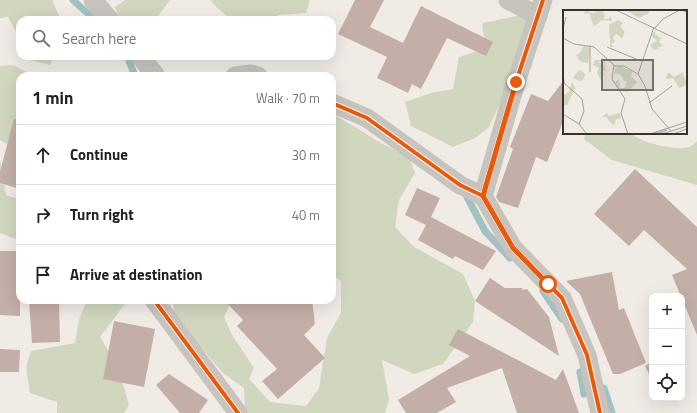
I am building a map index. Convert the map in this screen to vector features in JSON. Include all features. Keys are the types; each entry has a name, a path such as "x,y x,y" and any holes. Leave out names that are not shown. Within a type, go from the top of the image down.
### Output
{"street":[{"path":"93,0 107,16"},
{"path":"483,196 516,82 540,8 508,0"},
{"path":"143,60 153,72"},
{"path":"336,104 367,118 460,185 483,196 513,248 562,298 587,355 600,413"},
{"path":"157,304 238,413"}],"green space":[{"path":"0,0 52,0 59,16 16,16 16,31 8,17 0,18"},
{"path":"125,0 170,0 158,16 118,16 115,7"},
{"path":"211,0 310,0 306,13 277,16 226,16 212,3"},
{"path":"517,16 526,20 537,35 532,66 501,101 489,127 475,138 453,147 411,126 405,102 431,93 453,89 459,57 487,48 482,26 483,23"},
{"path":"31,60 52,60 50,65"},
{"path":"13,65 27,72 16,72 16,150 0,140 0,66"},
{"path":"336,115 381,143 409,157 415,173 399,200 395,227 414,247 463,274 475,301 473,322 443,364 414,374 382,360 389,399 385,413 245,413 244,388 223,373 174,316 173,304 230,304 224,317 232,335 254,368 249,379 270,402 306,406 319,388 327,338 341,313 341,281 336,278"},
{"path":"586,134 632,134 650,143 676,148 689,147 697,141 697,185 612,160 584,139"},
{"path":"0,160 6,195 16,199 16,239 0,233"},
{"path":"85,304 125,304 100,337 118,367 129,405 124,413 57,413 57,402 30,393 26,367 31,351 75,343 79,319"}],"building":[{"path":"355,0 384,0 370,27 403,43 421,6 493,42 486,56 447,38 421,89 412,84 408,93 377,78 387,57 338,34"},
{"path":"563,81 563,122 547,162 536,157 518,208 499,202 496,197 513,149 510,147 531,94 548,101"},
{"path":"14,119 16,119 16,188 0,183 0,172"},
{"path":"635,169 697,227 697,335 685,306 685,293 680,293 672,275 687,269 644,230 629,246 594,214"},
{"path":"417,188 440,198 431,217 496,251 483,270 455,256 453,259 418,240 426,225 405,215"},
{"path":"0,251 16,251 16,304 20,304 20,316 0,315"},
{"path":"612,272 619,310 624,308 646,363 620,374 613,374 580,294 566,281"},
{"path":"490,278 505,288 523,288 521,290 527,289 549,317 559,356 475,301"},
{"path":"29,304 59,304 60,342 32,343"},
{"path":"228,304 312,304 315,324 304,335 325,358 278,399 262,381 277,369 237,326 243,320"},
{"path":"114,321 155,329 144,387 103,379"},
{"path":"458,329 556,380 563,369 579,413 517,413 502,368 447,388 456,402 437,413 406,413 398,400 470,356 449,345"},
{"path":"0,349 20,350 19,372 0,372"},
{"path":"649,364 649,374 645,366"},
{"path":"169,374 208,400 199,413 180,413 156,385"}],"waterway":[{"path":"73,0 91,16"},
{"path":"129,60 133,72"},
{"path":"467,197 485,231 510,258"},
{"path":"543,291 562,319"},
{"path":"580,372 584,394"},
{"path":"604,388 612,413"}],"cycle path":[{"path":"483,196 516,82 543,0"},
{"path":"336,105 367,118 460,185 483,196 513,248 562,298 587,355 600,413"},
{"path":"157,304 238,413"}],"route":[{"path":"516,82 483,196 513,248 548,284"}]}
